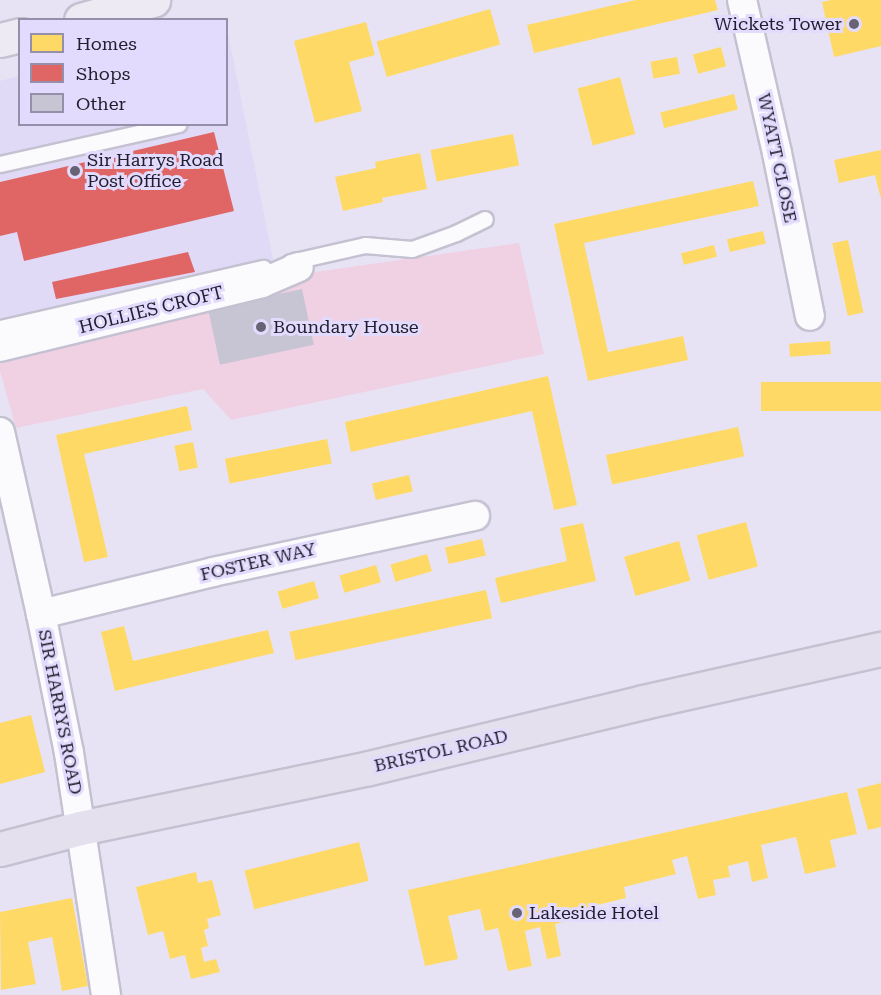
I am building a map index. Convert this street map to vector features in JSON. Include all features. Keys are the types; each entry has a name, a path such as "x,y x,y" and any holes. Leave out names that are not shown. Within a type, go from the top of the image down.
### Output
{"highway":[{"name":"BRISTOL ROAD","path":"0,849 80,828 369,768 643,702 881,649"}],"main road":[{"path":"88,18 153,0"},
{"path":"0,40 18,36"}],"street":[{"name":"WYATT CLOSE","path":"742,0 777,153 810,316"},
{"name":"HOLLIES CROFT","path":"0,347 262,283 299,267"},
{"name":"SIR HARRYS ROAD","path":"0,432 41,614 76,794 106,995"},
{"name":"FOSTER WAY","path":"41,614 224,570 476,516"}],"lane":[{"path":"0,164 169,126"},
{"path":"0,328 333,251 365,246 412,249 456,233 485,219"}],"shaded area":[{"path":"228,33 277,279 0,346 0,81 18,76 18,126 228,126"},
{"path":"519,243 544,354 231,420 203,389 16,428 0,371 0,346 301,274"}],"building: Homes":[{"path":"636,0 715,0 718,10 534,53 527,25"},
{"name":"Wickets Tower","path":"881,0 881,46 834,57 822,2"},
{"path":"490,9 500,45 387,77 377,42"},
{"path":"366,22 375,55 349,62 362,111 315,123 294,41"},
{"path":"721,47 726,66 698,74 693,55"},
{"path":"677,57 680,74 653,78 650,62"},
{"path":"620,77 635,134 593,145 577,88"},
{"path":"734,94 738,110 664,128 660,112"},
{"path":"513,134 519,165 437,181 431,150"},
{"path":"881,150 881,199 875,175 839,183 834,160"},
{"path":"420,153 427,189 382,198 383,202 343,211 335,177 376,168 375,162"},
{"path":"753,181 759,206 584,243 608,352 683,336 688,360 588,381 554,224"},
{"path":"763,231 766,244 730,252 727,239"},
{"path":"848,240 863,312 848,316 832,243"},
{"path":"714,245 717,257 684,265 681,253"},
{"path":"830,341 831,354 790,357 789,344"},
{"path":"548,376 577,505 554,510 532,411 351,452 345,422"},
{"path":"761,382 881,382 881,411 761,411"},
{"path":"187,406 192,430 84,454 108,557 84,562 56,435"},
{"path":"738,427 744,456 612,484 606,455"},
{"path":"327,439 332,464 230,483 225,459"},
{"path":"193,442 198,468 179,471 174,446"},
{"path":"409,475 413,492 376,500 372,484"},
{"path":"746,522 758,566 709,580 697,535"},
{"path":"583,523 596,581 501,603 495,578 567,561 560,528"},
{"path":"482,539 486,556 449,564 445,548"},
{"path":"679,541 690,580 636,596 624,557"},
{"path":"427,554 432,571 395,582 390,564"},
{"path":"376,565 381,582 344,593 339,575"},
{"path":"314,581 319,598 282,609 277,591"},
{"path":"486,590 492,618 295,660 289,632"},
{"path":"124,626 133,661 268,630 274,653 115,691 101,632"},
{"path":"31,715 45,772 0,784 0,723"},
{"path":"881,783 881,827 868,830 857,789"},
{"path":"847,792 857,834 830,840 836,867 805,874 796,837 761,845 768,878 752,882 748,861 728,866 730,877 713,880 716,895 698,899 687,856 672,860 676,874 624,887 626,898 589,907 591,915 555,924 561,956 547,959 540,927 525,931 532,966 508,971 498,928 485,931 480,909 448,916 458,959 425,966 408,890"},
{"path":"359,842 369,881 254,909 245,871"},
{"path":"196,872 198,883 212,880 221,915 207,919 209,928 204,930 208,946 201,948 204,962 216,959 220,972 191,979 185,955 170,959 163,931 148,935 136,887"},
{"path":"72,898 88,986 62,991 52,937 28,942 36,984 1,990 0,912"}],"building: Shops":[{"path":"214,132 234,211 24,261 17,232 0,236 0,182"},
{"path":"188,252 195,272 56,299 52,282"}],"building: Other":[{"name":"Boundary House","path":"302,289 314,345 220,365 208,309"}],"place":[{"name":"Wickets Tower","path":"854,24"},
{"name":"Sir Harrys Road Post Office","path":"75,171"},
{"name":"Boundary House","path":"261,327"},
{"name":"Lakeside Hotel","path":"517,913"}]}
